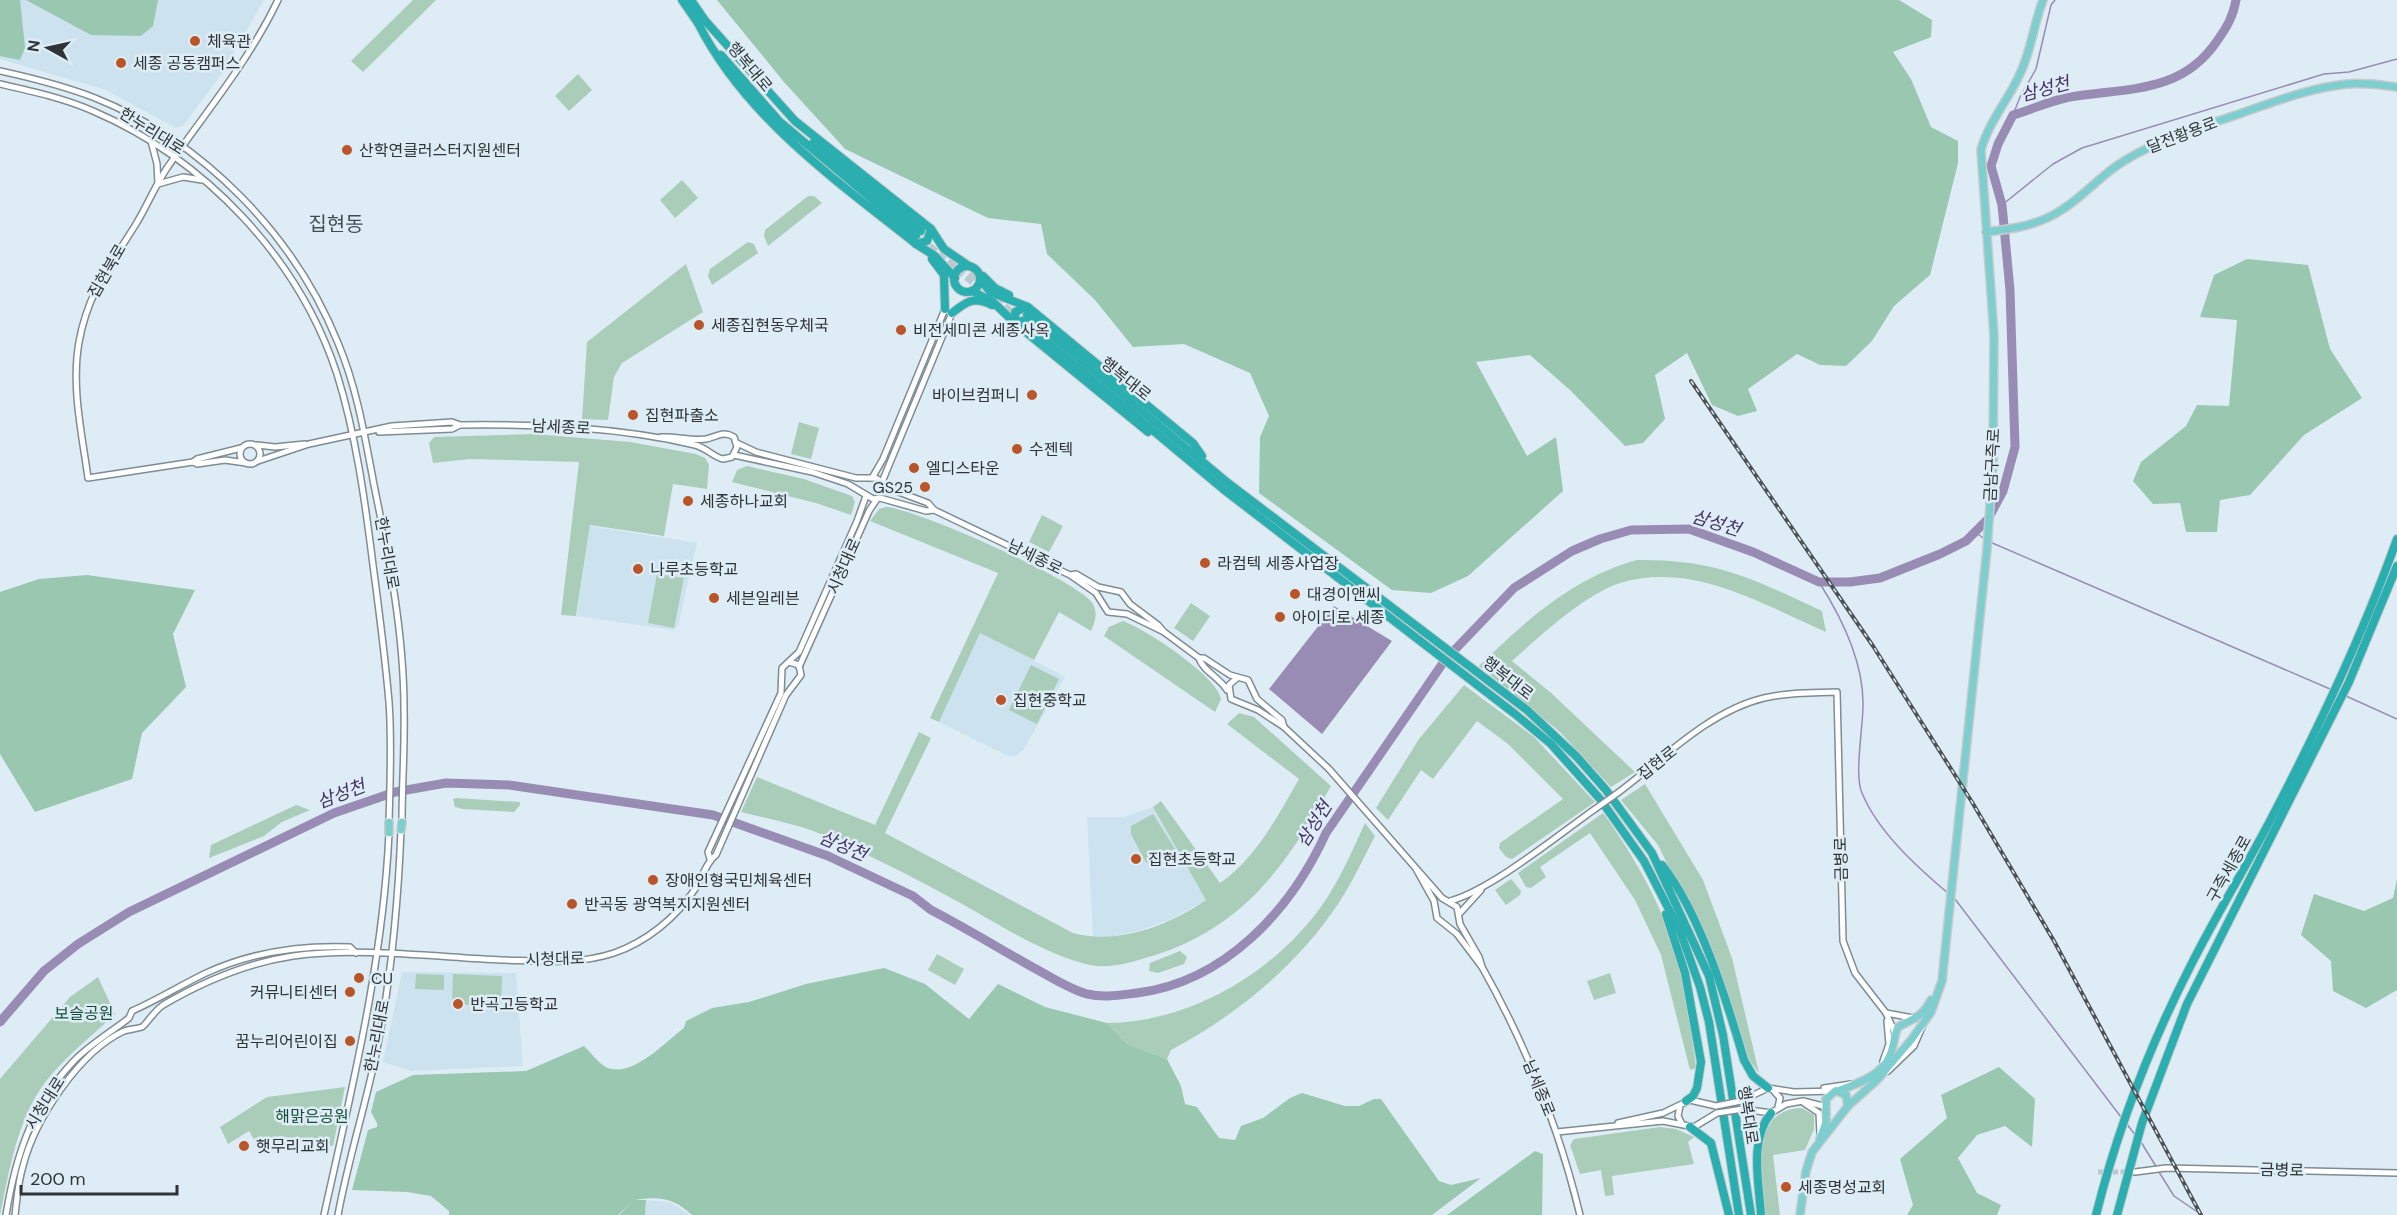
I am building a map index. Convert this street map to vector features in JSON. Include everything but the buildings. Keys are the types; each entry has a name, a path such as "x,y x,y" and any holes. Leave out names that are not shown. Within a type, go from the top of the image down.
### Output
{"highway":[{"name":"행복대로","path":"682,0 751,91 779,121 918,237"},
{"name":"행복대로","path":"691,0 699,20"},
{"path":"699,20 795,121 931,229 944,249 976,271 990,292 1023,317"},
{"path":"918,237 927,241 931,229"},
{"path":"918,237 960,289 970,291 1023,317"},
{"path":"918,237 944,274 949,311"},
{"path":"949,311 958,270 976,271"},
{"path":"949,311 978,286 976,271"},
{"path":"949,311 967,301 978,299 1023,317"},
{"name":"행복대로","path":"1023,317 1206,462 1228,483 1527,710 1576,757 1606,790 1652,853 1699,950 1715,998 1723,1035 1751,1215"},
{"name":"행복대로","path":"1023,317 1201,470 1551,744 1583,778 1644,861 1680,932 1700,987 1718,1064 1739,1215"},
{"name":"구즉세종로","path":"2096,1215 2127,1106 2191,965 2272,816 2340,679 2397,539"},
{"name":"구즉세종로","path":"2117,1215 2142,1123 2187,1004 2349,682 2397,566"},
{"path":"1652,853 1670,875 1702,940 1744,1060 1753,1076 1770,1089"},
{"path":"1655,884 1678,945 1701,1062 1697,1088 1693,1096 1684,1103"},
{"path":"1761,1215 1757,1157 1761,1127 1774,1111"},
{"path":"1686,1125 1711,1143 1729,1215"}],"main road":[{"name":"금남구즉로","path":"1914,1036 1931,1012 1941,981 1947,942 1948,907 1987,549 1992,483 1994,335 1989,231 1981,150 1985,134 2017,80 2030,51 2043,0"},
{"name":"달전황용로","path":"1989,231 2016,228 2039,222 2063,209 2121,163 2165,140 2312,90 2361,83 2397,87"},
{"name":"한누리대로","path":"389,833 390,822"},
{"name":"금남구즉로","path":"1905,1024 1918,1017 1931,1000 1947,942"},
{"path":"1800,1215 1806,1171 1812,1152 1820,1142 1847,1108 1876,1077 1907,1043 1914,1036 1913,1029 1905,1024 1895,1034 1889,1058 1876,1077 1827,1096 1820,1142"},
{"path":"1895,1034 1901,1043 1907,1043"},
{"path":"1836,1091 1846,1095 1847,1108"},
{"path":"1827,1107 1835,1113 1847,1108"}],"street":[{"name":"집현북로","path":"241,448 193,462 88,478 77,403 79,343 88,302 158,184 240,65 278,0"},
{"name":"한누리대로","path":"0,71 36,79 96,99 141,121 182,148 234,190 277,237 305,280 339,344 349,371 383,528 398,625 404,708 401,826 392,955 376,1054 353,1141 338,1215"},
{"name":"한누리대로","path":"0,84 92,110 151,141 175,158 225,200 253,229 300,295 317,325 334,366 351,436 369,528 389,702 390,822"},
{"path":"151,141 157,164 158,184 183,177 202,180"},
{"path":"865,494 864,485 871,479 883,459 949,311"},
{"path":"883,484 871,479 756,452 737,443 728,434 715,437 711,444 712,452 723,459 734,455 812,472 848,484 865,494 878,498 884,492 883,484 949,311"},
{"name":"남세종로","path":"351,436 412,423 452,422 460,425 575,427 661,437 712,452"},
{"path":"309,444 252,465 246,464 242,459 241,448 247,444 275,447 309,444 351,436"},
{"name":"남세종로","path":"661,437 675,436 699,440 715,437"},
{"path":"734,455 737,443"},
{"path":"257,445 260,456 258,461"},
{"name":"집현북로","path":"193,462 197,464 225,460 246,464"},
{"name":"남세종로","path":"883,484 928,503 934,510 1070,574 1096,593 1103,602"},
{"name":"시청대로","path":"789,662 799,652 857,521 865,494"},
{"name":"남세종로","path":"878,498 926,511 934,510"},
{"name":"시청대로","path":"799,667 869,511 878,498"},
{"name":"남세종로","path":"1070,574 1076,574 1111,591"},
{"path":"1164,632 1119,613 1108,612 1103,602 1105,595 1111,591 1121,592 1164,632 1199,658 1201,663 1221,680 1231,699 1284,727 1329,769 1415,867 1448,901 1457,907 1459,916 1453,923 1445,924 1437,918 1434,901 1415,867"},
{"path":"1119,613 1124,609 1126,599"},
{"path":"1199,658 1204,658 1237,678 1248,680 1262,704 1282,720 1284,727"},
{"path":"789,662 796,663 799,667 801,675 794,682 783,680 782,668 789,662"},
{"path":"1227,691 1230,683 1237,678"},
{"name":"시청대로","path":"148,1019 154,1011 192,988 236,968 293,956 356,952 378,955 550,962 597,958 617,952 655,931 679,910 703,875 713,857 775,708 783,680"},
{"name":"시청대로","path":"713,857 708,852 794,682"},
{"path":"1242,703 1250,698 1252,690"},
{"name":"집현로","path":"1448,901 1468,895 1494,879 1731,710 1765,698 1786,694 1837,692"},
{"name":"금병로","path":"1837,692 1843,941 1855,973 1886,1013"},
{"name":"한누리대로","path":"324,1215 357,1073 378,955 389,833"},
{"name":"집현로","path":"1459,916 1469,900 1494,879"},
{"path":"1436,910 1440,903 1448,901"},
{"name":"남세종로","path":"1459,916 1482,967 1514,1028 1557,1132 1580,1215"},
{"name":"남세종로","path":"1445,924 1457,934 1482,967"},
{"name":"시청대로","path":"140,1009 207,973 245,958 318,946 350,946 356,952"},
{"path":"140,1009 146,1012 148,1019 142,1027 135,1028 129,1018 132,1011 140,1009"},
{"path":"1886,1013 1907,1019 1918,1017"},
{"path":"1886,1013 1905,1024"},
{"path":"1886,1013 1895,1034"},
{"path":"1876,1077 1889,1044 1886,1013"},
{"name":"시청대로","path":"6,1215 15,1163 38,1109 71,1063 129,1018"},
{"path":"1876,1077 1914,1046 1924,1023"},
{"name":"시청대로","path":"15,1215 23,1165 45,1113 77,1070 93,1054 117,1035 135,1028"},
{"path":"1614,1125 1663,1113 1684,1103 1716,1106 1742,1101 1770,1089 1794,1092 1858,1083"},
{"path":"1770,1089 1780,1098 1774,1111"},
{"path":"1815,1090 1836,1091"},
{"path":"1557,1132 1663,1120 1686,1125 1717,1113 1743,1109 1774,1111 1800,1101 1827,1107"},
{"path":"1800,1101 1819,1113 1820,1142"},
{"path":"1684,1103 1678,1112 1686,1125"},
{"name":"금병로","path":"2135,1172 2166,1168 2397,1173"}],"shaded area":[{"name":"세종 공동캠퍼스","path":"0,0 264,0 223,72 183,126 176,128 106,90 0,59"},
{"name":"나루초등학교","path":"590,526 697,543 678,626 673,630 577,616"},
{"path":"1334,606 1392,641 1322,734 1269,689"},
{"name":"집현중학교","path":"980,632 1065,677 1024,749 1016,756 1008,756 939,722"},
{"name":"집현초등학교","path":"1153,807 1206,900 1169,920 1138,931 1115,936 1093,937 1087,817 1124,817"},
{"name":"반곡고등학교","path":"402,972 516,973 523,1066 411,1071 383,1062"},
{"path":"646,1200 670,1202 690,1215 645,1215"}],"green space":[{"path":"0,0 20,0 25,48 20,60 0,56"},
{"path":"26,0 158,0 153,26 141,36 91,35"},
{"path":"413,0 436,0 363,72 351,61"},
{"path":"717,0 1899,0 1932,20 1931,37 1893,52 1911,79 1931,127 1958,141 1958,163 1930,275 1894,306 1872,341 1846,366 1820,365 1797,354 1748,389 1757,411 1738,416 1712,405 1687,353 1655,375 1665,419 1643,443 1625,446 1570,390 1530,355 1476,362 1527,456 1556,437 1563,491 1468,576 1431,593 1392,590 1259,493 1260,437 1269,416 1250,373 1184,344 1133,347 1095,300 1047,254 1041,224 988,218 845,149 784,82"},
{"path":"578,74 592,90 569,111 555,96"},
{"path":"682,180 698,198 675,218 660,200"},
{"path":"808,196 814,196 822,203 768,246 764,236 765,230"},
{"path":"748,242 754,244 758,253 712,285 708,276 710,269"},
{"path":"2247,259 2308,265 2330,349 2362,398 2304,435 2250,495 2220,500 2217,532 2186,532 2180,503 2153,504 2133,481 2141,462 2186,426 2197,405 2229,406 2237,320 2200,317 2214,275"},
{"path":"686,264 703,312 622,363 614,377 608,420 582,419 587,342"},
{"path":"799,422 819,428 811,459 791,454"},
{"path":"534,434 630,442 696,454 705,458 709,465 707,489 673,484 664,536 590,525 576,616 561,615 579,462 470,459 433,463 429,443 434,437"},
{"path":"747,466 804,479 852,496 855,502 851,515 816,503 732,482 737,470"},
{"path":"886,507 928,519 960,532 1059,579 1082,593 1093,604 1095,618 1091,631 1059,612 1034,660 980,633 939,722 930,718 998,573 870,521 879,509"},
{"path":"1042,515 1063,526 1049,552 1029,542"},
{"path":"1637,560 1690,563 1734,573 1822,611 1826,632 1752,598 1700,581 1674,577 1647,578 1620,583 1577,606 1512,661 1550,692 1635,772 1611,787 1560,732 1479,666 1533,617 1571,589 1592,577"},
{"path":"657,574 684,578 674,628 648,623"},
{"path":"87,575 195,590 173,634 186,687 142,733 132,779 35,812 0,754 0,592 39,579"},
{"path":"1191,603 1210,616 1193,641 1174,628"},
{"path":"1123,621 1162,643 1207,678 1221,699 1215,712 1104,636 1109,627"},
{"path":"1031,665 1059,679 1037,724 1009,710"},
{"path":"1464,685 1534,737 1595,802 1512,859 1506,857 1499,848 1500,843 1563,799 1508,744 1477,721 1433,779 1421,770 1388,820 1376,808 1419,739"},
{"path":"1239,713 1254,717 1331,786 1279,868 1237,911 1212,929 1184,944 1121,964 1090,965 1055,954 918,880 850,847 807,829 741,812 757,777 875,825 919,732 931,738 885,833 1073,933 1107,937 1125,935 1176,918 1206,900 1153,807 1161,801 1220,883 1233,873 1255,849 1299,779 1227,724"},
{"path":"1645,784 1703,880 1732,958 1759,1073 1746,1055 1701,933 1658,845 1621,800"},
{"path":"453,799 520,802 520,805 514,812 463,809 455,807"},
{"path":"296,805 310,810 282,822 264,836 209,858 211,845"},
{"path":"1603,813 1648,885 1666,924 1685,989 1696,1068 1690,1070 1661,955 1635,900 1590,833 1540,867 1546,877 1531,888 1526,887 1518,873"},
{"path":"1153,814 1175,849 1146,863 1131,834 1131,826"},
{"path":"1365,823 1375,836 1340,901 1306,946 1286,967 1243,1004 1171,1050 1167,1059 1127,1044 1107,1023 1139,1020 1171,1013 1230,988 1258,970 1283,949 1325,901 1342,873"},
{"path":"1511,879 1521,891 1520,895 1506,905 1495,890"},
{"path":"2397,879 2397,990 2366,1008 2333,991 2331,961 2301,935 2314,894 2364,911 2393,898"},
{"path":"1180,951 1187,957 1184,964 1158,973 1149,971 1150,963"},
{"path":"937,954 964,969 955,985 928,970"},
{"path":"884,968 925,984 969,1019 998,984 1045,1007 1107,1023 1127,1044 1167,1059 1181,1086 1185,1104 1197,1107 1219,1138 1235,1140 1241,1126 1263,1118 1290,1098 1302,1093 1345,1106 1359,1106 1374,1099 1381,1099 1439,1181 1451,1185 1481,1178 1432,1215 692,1215 672,1202 652,1198 635,1200 646,1200 645,1215 619,1215 634,1200 618,1215 449,1215 449,1211 431,1196 407,1192 352,1190 368,1130 377,1127 371,1112 376,1092 413,1075 526,1071 584,1046 608,1068 628,1068 649,1057 684,1028 686,1021 712,1008 749,1002 806,984"},
{"path":"1610,973 1616,993 1594,1000 1587,981"},
{"path":"416,974 444,975 444,990 415,989"},
{"path":"453,974 502,976 501,1006 452,1004"},
{"name":"보슬공원","path":"98,977 115,1014 59,1066 40,1089 17,1141 0,1215 0,1079 70,997"},
{"path":"1999,1067 2035,1099 2032,1147 2005,1126 1977,1135 1958,1158 1977,1193 2001,1205 1997,1215 1907,1215 1913,1205 1900,1159 1947,1118 1941,1095"},
{"name":"해맑은공원","path":"345,1087 333,1146 280,1136 260,1150 249,1131 228,1144 220,1127 267,1097"},
{"path":"1802,1108 1814,1115 1814,1129 1805,1150 1773,1155 1780,1215 1765,1215 1761,1166 1766,1133 1773,1120 1785,1111"},
{"path":"1660,1127 1676,1129 1694,1137 1688,1142 1694,1164 1612,1176 1614,1195 1605,1196 1601,1170 1580,1174 1570,1145 1574,1139"},
{"path":"1535,1151 1543,1154 1542,1215 1447,1215"}],"waterway":[{"path":"2013,115 2036,69 2051,5 2055,0"},
{"name":"삼성천","path":"0,1022 44,971 78,944 129,912 334,813 395,792 446,783 509,785 713,815 828,856 913,896 931,910 1060,983 1087,994 1106,996 1137,993 1169,986 1199,974 1226,958 1274,915 1294,889 1326,833 1445,660 1514,588 1572,551 1600,539 1631,530 1689,529 1753,552 1819,582 1850,582 1880,578 1966,541 1988,519 2003,491 2015,447 2010,290 2002,205 1991,166 1998,144 2013,115 2065,98 2149,86 2186,72 2202,59 2224,31 2236,0"},
{"path":"2002,205 2053,164 2082,148 2324,74 2349,72 2397,59"},
{"path":"1975,532 1986,540"},
{"path":"1990,542 2330,689"},
{"path":"1819,582 1843,625 1860,673 1863,706 1859,775 1862,793 1888,835 1949,894"},
{"path":"2346,696 2397,719"},
{"path":"1955,899 2121,1117"},
{"path":"2126,1123 2136,1136"},
{"path":"2141,1142 2157,1168"},
{"path":"2159,1172 2174,1196 2202,1215"}],"tunnel":[{"path":"920,239 1018,318"},
{"path":"962,264 983,281"},
{"path":"2098,1172 2130,1172"}],"railway":[{"path":"1691,381 1873,646 1972,802 2054,941 2201,1215"}],"place":[{"name":"체육관","path":"195,41"},
{"name":"세종 공동캠퍼스","path":"121,63"},
{"name":"산학연클러스터지원센터","path":"347,150"},
{"name":"세종집현동우체국","path":"699,325"},
{"name":"비전세미콘 세종사옥","path":"901,330"},
{"name":"바이브컴퍼니","path":"1032,395"},
{"name":"집현파출소","path":"633,415"},
{"name":"수젠텍","path":"1017,449"},
{"name":"엘디스타운","path":"914,468"},
{"name":"GS25","path":"925,487"},
{"name":"세종하나교회","path":"688,501"},
{"name":"라컴텍 세종사업장","path":"1205,563"},
{"name":"나루초등학교","path":"638,569"},
{"name":"대경이앤씨","path":"1295,594"},
{"name":"세븐일레븐","path":"714,598"},
{"name":"아이디로 세종","path":"1280,617"},
{"name":"집현중학교","path":"1001,700"},
{"name":"집현초등학교","path":"1136,859"},
{"name":"장애인형국민체육센터","path":"653,880"},
{"name":"반곡동 광역복지지원센터","path":"572,904"},
{"name":"CU","path":"359,978"},
{"name":"커뮤니티센터","path":"350,992"},
{"name":"반곡고등학교","path":"458,1004"},
{"name":"꿈누리어린이집","path":"350,1041"},
{"name":"햇무리교회","path":"244,1146"},
{"name":"세종명성교회","path":"1786,1187"}],"district":[{"name":"집현동","path":"336,224"}]}
